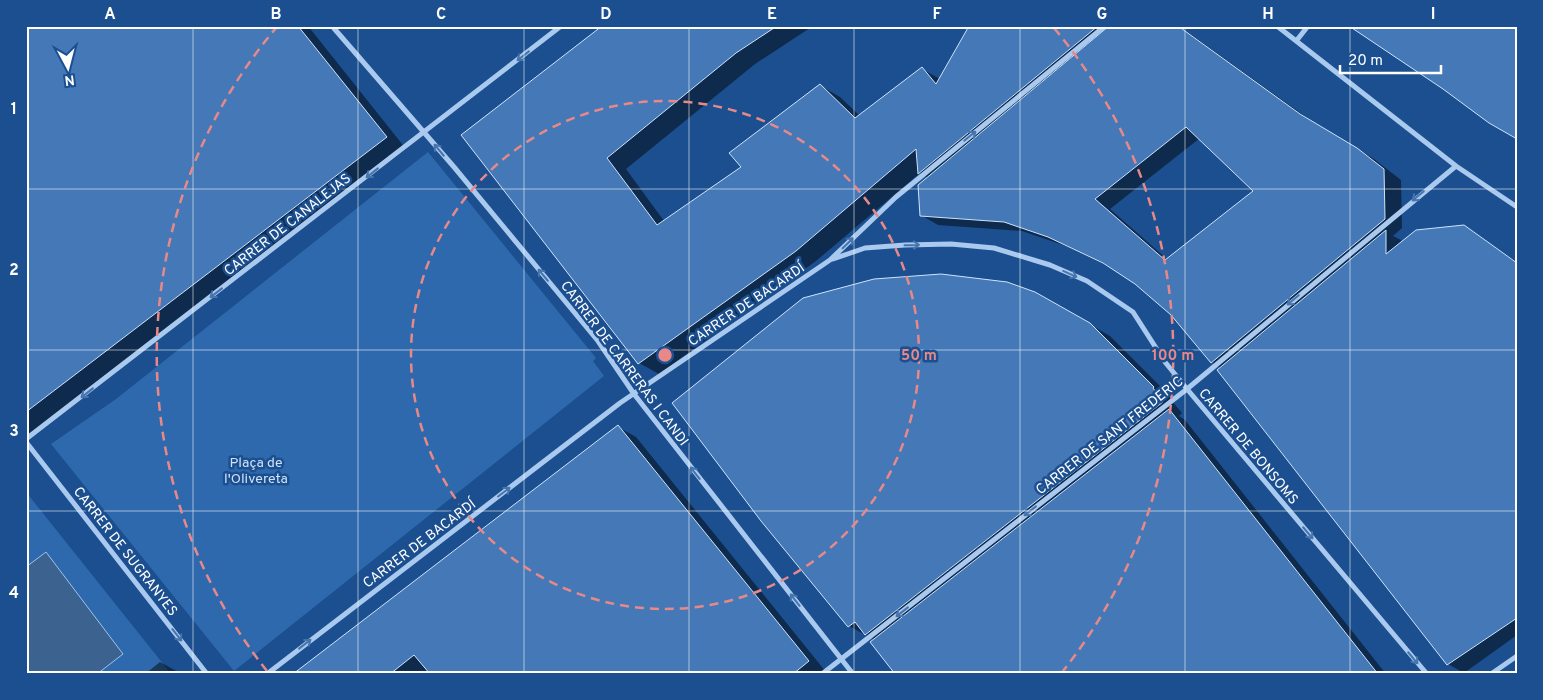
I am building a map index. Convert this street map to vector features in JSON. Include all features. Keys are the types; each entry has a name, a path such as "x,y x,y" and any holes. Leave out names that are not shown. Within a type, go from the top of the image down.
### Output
{"street":[{"name":"CARRER DE CARRERAS I CANDI","path":"332,26 424,132 598,341 634,394 853,674"},
{"name":"CARRER DE CANALEJAS","path":"26,441 561,26"},
{"name":"CARRER DE BACARDÍ","path":"267,674 634,394 830,260 896,197 1105,26"},
{"path":"1277,26 1456,166 1517,207"},
{"path":"1297,40 1308,26"},
{"name":"CARRER DE SANT FREDERIC","path":"822,674 1186,389 1456,166"},
{"name":"CARRER DE BONSOMS","path":"830,260 866,248 905,244 951,244 994,248 1050,265 1087,281 1133,312 1167,365 1186,389 1427,674"},
{"name":"CARRER DE SUGRANYES","path":"26,441 207,674"},
{"path":"1491,674 1517,656"}],"green space":[{"name":"Plaça de l'Olivereta","path":"428,152 596,358 593,361 604,376 234,671 51,444 116,399"},
{"path":"26,492 160,660 171,674 26,674"}],"shaded area":[{"path":"46,552 123,654 97,674 26,674 26,567"}],"building":[{"path":"26,26 298,26 387,137 26,412"},
{"path":"602,26 777,26 736,53 607,158 657,225 741,167 729,153 820,84 855,118 922,67 936,84 969,26 1098,26 918,174 916,149 796,251 638,364 461,135"},
{"path":"1109,26 1178,26 1300,114 1357,148 1384,169 1385,219 1211,363 1171,315 1135,284 1103,263 1048,237 1004,222 920,216 918,185","holes":["1186,127 1253,191 1165,260 1095,199"]},
{"path":"1349,26 1517,26 1517,139 1489,123 1443,89"},
{"path":"1464,225 1517,263 1517,618 1447,665 1217,370 1386,230 1386,254 1416,230"},
{"path":"941,274 1007,282 1035,292 1090,323 1154,387 1163,402 865,635 855,622 848,627 761,521 672,403 803,298 874,279"},
{"path":"1169,409 1378,674 895,674 870,642"},
{"path":"618,425 809,661 793,674 430,674 414,655 390,674 293,674"}]}
